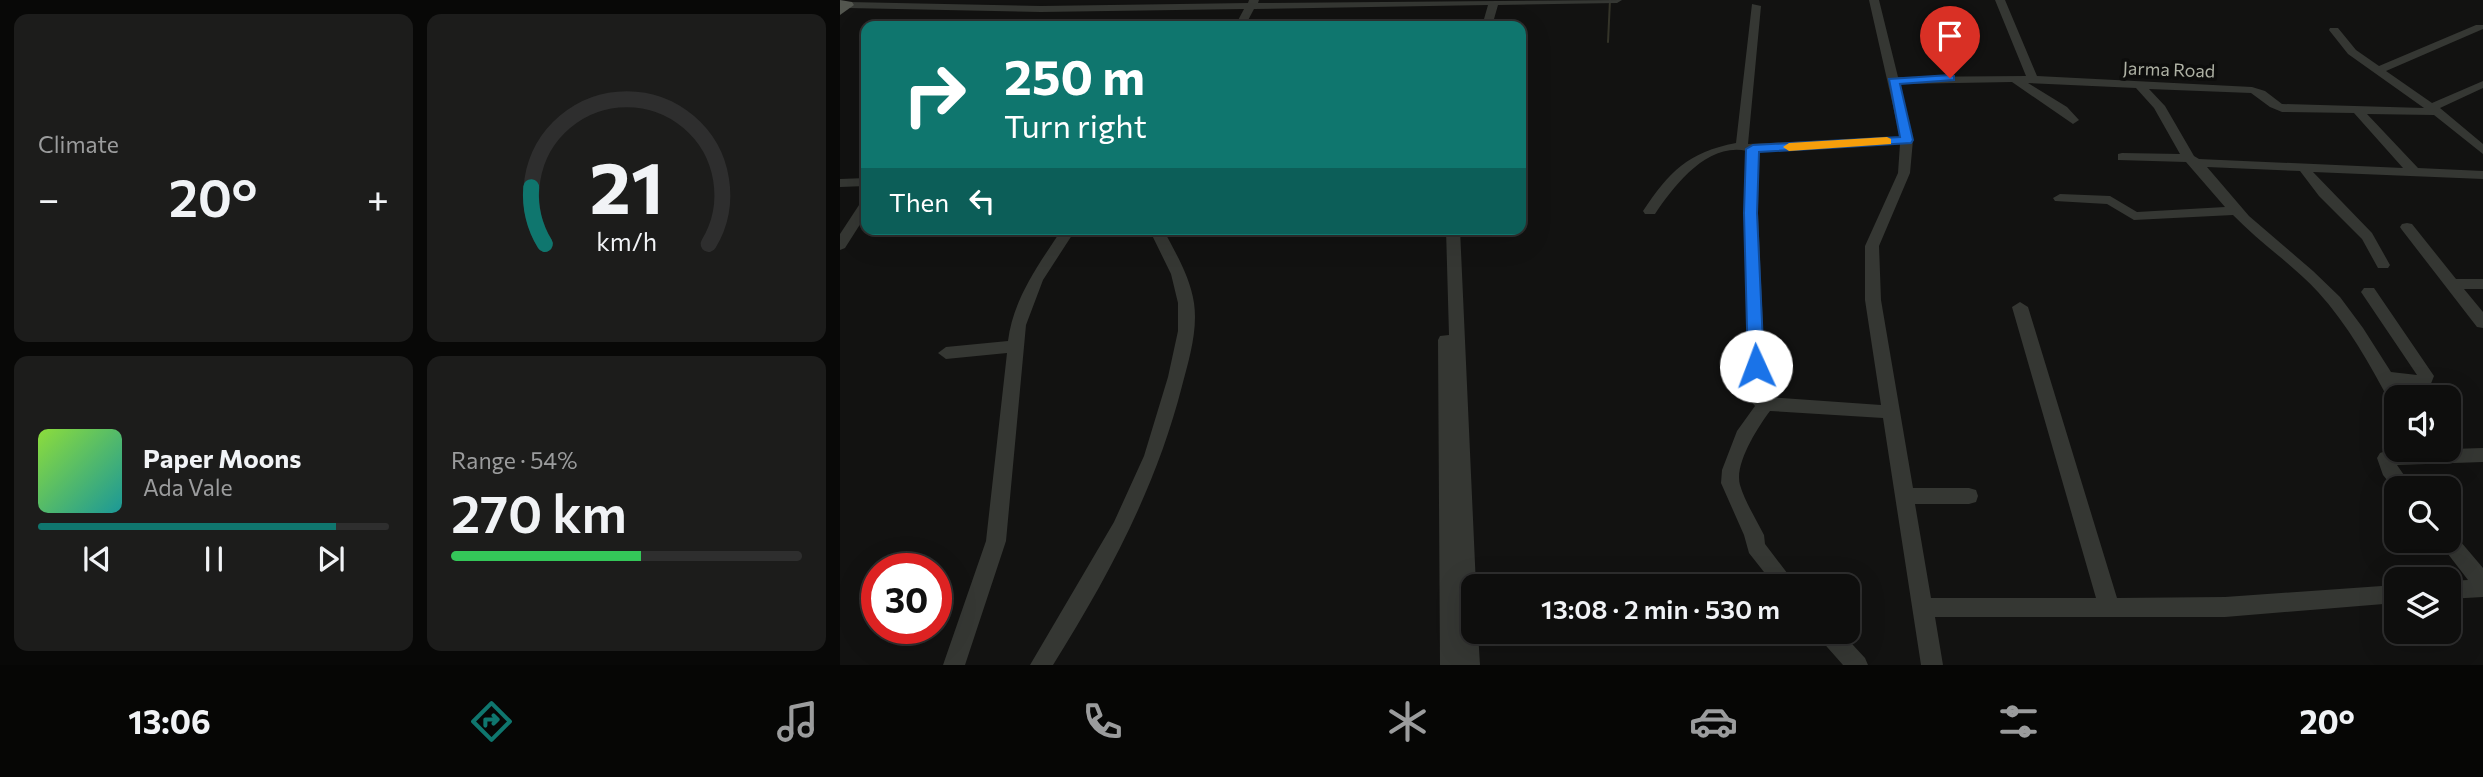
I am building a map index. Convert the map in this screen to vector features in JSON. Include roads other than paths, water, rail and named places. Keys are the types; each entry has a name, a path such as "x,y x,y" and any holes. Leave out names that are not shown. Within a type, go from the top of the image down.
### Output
{"street":[{"path":"905,7 917,0"},
{"path":"999,9 1010,0"},
{"path":"844,5 999,9 1151,4 1497,7 1509,3 1617,0"},
{"path":"1874,0 1907,140 1904,173 1874,236 1871,257 1873,300 1932,665"},
{"path":"2000,0 2033,80"},
{"path":"844,5 1040,13 1252,5 1489,7"},
{"path":"1243,21 1252,5"},
{"path":"1756,6 1747,147 1757,397 1766,404 1891,412"},
{"path":"1482,21 1489,7"},
{"path":"1488,21 1489,7"},
{"path":"2378,70 2480,27"},
{"path":"2334,30 2352,52 2434,110 2483,150"},
{"path":"2015,79 2033,93 2069,113 2073,120"},
{"name":"Jarma Road","path":"1894,81 2015,79 2141,87 2252,90 2265,95 2278,107 2434,110"},
{"path":"2434,110 2481,86"},
{"path":"2141,87 2159,106 2208,180 2272,246 2309,275 2347,319 2390,385"},
{"path":"2033,93 2037,107"},
{"path":"2357,110 2414,172"},
{"path":"1650,211 1665,186 1690,163 1711,151 1907,140"},
{"path":"2122,157 2260,166 2483,175"},
{"path":"2260,166 2314,183"},
{"path":"2304,168 2314,183 2361,225 2383,265"},
{"path":"840,183 861,182"},
{"path":"2060,198 2110,200 2134,216 2237,211"},
{"path":"840,245 861,213"},
{"path":"2407,227 2483,323"},
{"path":"954,665 996,541 1018,326 1036,280 1065,235"},
{"path":"1041,665 1121,534 1166,419 1184,340 1186,303 1171,257 1159,235"},
{"path":"1444,235 1451,665"},
{"path":"1453,235 1469,665"},
{"path":"2451,284 2483,284"},
{"path":"2369,292 2426,376 2424,382 2385,376"},
{"path":"2020,307 2110,609"},
{"path":"946,353 1016,346"},
{"path":"1766,404 1745,430 1731,470 1730,483 1754,535 1756,547 1777,574"},
{"path":"2461,454 2483,455"},
{"path":"1904,496 1969,496"},
{"path":"2458,553 2483,585"},
{"path":"2461,588 2483,585"},
{"path":"1923,608 2225,607 2384,595"},
{"path":"1839,644 1857,665"}],"waterway":[{"path":"1608,42 1610,0"}]}
